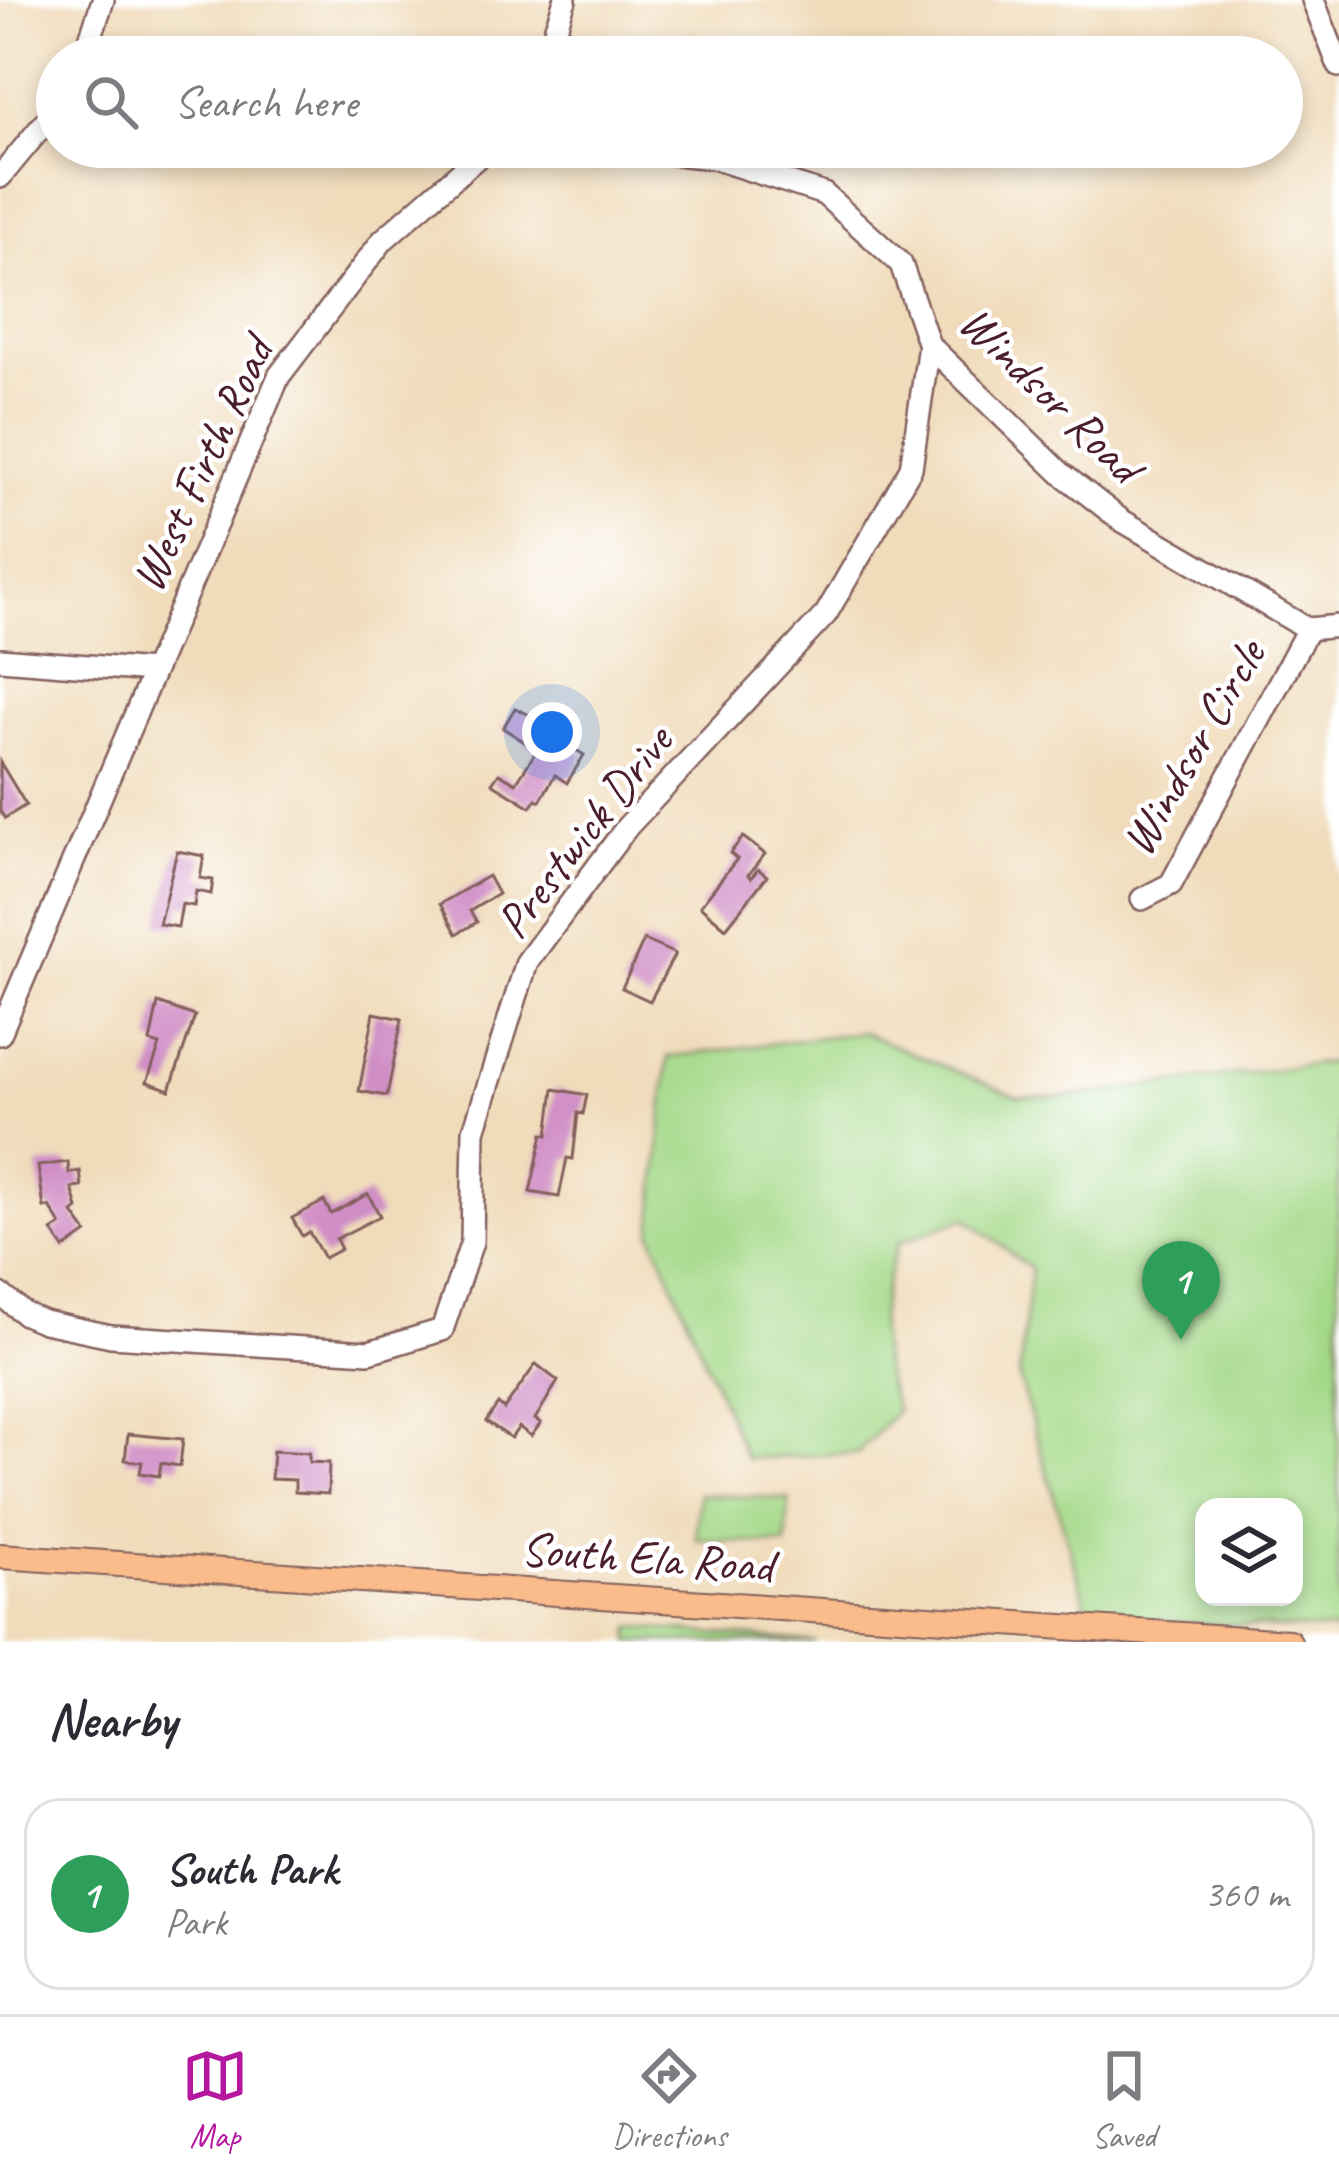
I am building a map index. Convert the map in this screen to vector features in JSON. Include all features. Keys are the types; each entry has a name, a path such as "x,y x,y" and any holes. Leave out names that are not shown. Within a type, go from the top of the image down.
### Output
{"main road":[{"name":"South Ela Road","path":"0,1556 1289,1642"}],"street":[{"path":"91,36 103,0"},
{"path":"553,36 565,0"},
{"path":"1313,0 1339,67"},
{"path":"0,177 36,134"},
{"name":"West Firth Road","path":"152,671 279,376 383,241 465,168"},
{"name":"Windsor Road","path":"744,168 824,194 901,264 929,345 1062,474 1121,520 1308,629"},
{"name":"Prestwick Drive","path":"0,1294 44,1322 111,1336 369,1352 442,1330 472,1242 474,1131 526,962 627,827 826,614 911,468 929,345"},
{"path":"1308,629 1339,626"},
{"name":"Windsor Circle","path":"1142,899 1171,884 1308,629"},
{"path":"0,659 152,671 0,1034"}],"green space":[{"path":"861,1032 1018,1097 1066,1097 1339,1061 1339,1631 1090,1617 1019,1378 1031,1269 966,1218 898,1243 880,1326 883,1365 897,1410 858,1453 746,1459 652,1233 668,1057"},
{"path":"699,1494 789,1499 786,1545 696,1539"},
{"path":"631,1627 816,1642 630,1642"}],"building":[{"path":"515,708 538,719 534,724 584,755 567,783 555,775 531,807 492,783 499,773 516,783 537,750 503,728"},
{"path":"0,762 26,805 5,818 0,811"},
{"path":"743,837 765,854 748,875 751,878 758,869 767,876 726,928 700,906 737,859 730,853"},
{"path":"177,851 204,856 200,878 213,880 211,894 196,891 194,906 182,904 178,927 159,924"},
{"path":"488,876 498,894 470,911 477,922 457,934 440,904"},
{"path":"644,940 675,954 650,1001 622,988"},
{"path":"158,1003 195,1016 170,1090 147,1082 160,1045 150,1042"},
{"path":"374,1013 402,1019 387,1096 359,1091"},
{"path":"554,1089 587,1095 583,1114 578,1113 573,1159 567,1158 559,1197 530,1192 543,1134 548,1135"},
{"path":"68,1162 69,1173 80,1171 82,1187 72,1188 78,1209 73,1213 87,1233 64,1249 52,1231 61,1225 50,1207 44,1208 38,1166"},
{"path":"368,1194 380,1216 336,1239 341,1249 324,1258 309,1232 302,1236 292,1218 324,1201 331,1214"},
{"path":"536,1364 558,1381 535,1419 541,1423 531,1436 519,1427 511,1438 486,1421 498,1404 504,1409"},
{"path":"128,1434 183,1439 180,1466 161,1463 159,1476 140,1473 142,1462 125,1460"},
{"path":"273,1451 309,1453 309,1462 329,1463 328,1494 295,1492 295,1480 271,1479"}],"place":[{"name":"South Park","path":"1181,1340"}]}
